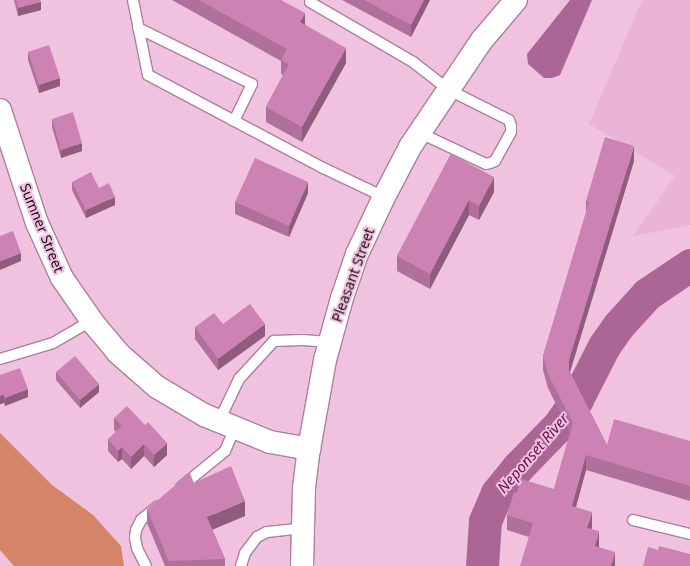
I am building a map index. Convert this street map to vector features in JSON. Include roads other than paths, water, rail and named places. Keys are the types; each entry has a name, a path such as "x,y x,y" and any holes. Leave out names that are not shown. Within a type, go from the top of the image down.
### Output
{"street":[{"name":"Pleasant Street","path":"302,566 304,488 309,449 330,342 342,298 357,254 410,147 482,40 516,0"},
{"name":"Sumner Street","path":"0,110 37,222 62,278 91,321 118,353 158,387 204,415 270,442 309,449"}],"lane":[{"path":"133,0 148,75 323,168 384,197"},
{"path":"310,2 413,62 449,90 509,120 511,132 495,161 486,164 420,133"},
{"path":"138,28 252,84 234,121"},
{"path":"0,359 52,343 91,321"},
{"path":"146,566 137,548 135,538 136,530 141,520 225,450 227,424 239,379 274,340 330,342"},
{"path":"633,520 690,534"},
{"path":"241,566 245,553 257,537 267,532 304,528"}],"waterway":[{"name":"Neponset River","path":"482,566 485,521 497,493 518,467 559,425 577,399 604,346 618,326 647,294 690,265"}]}
